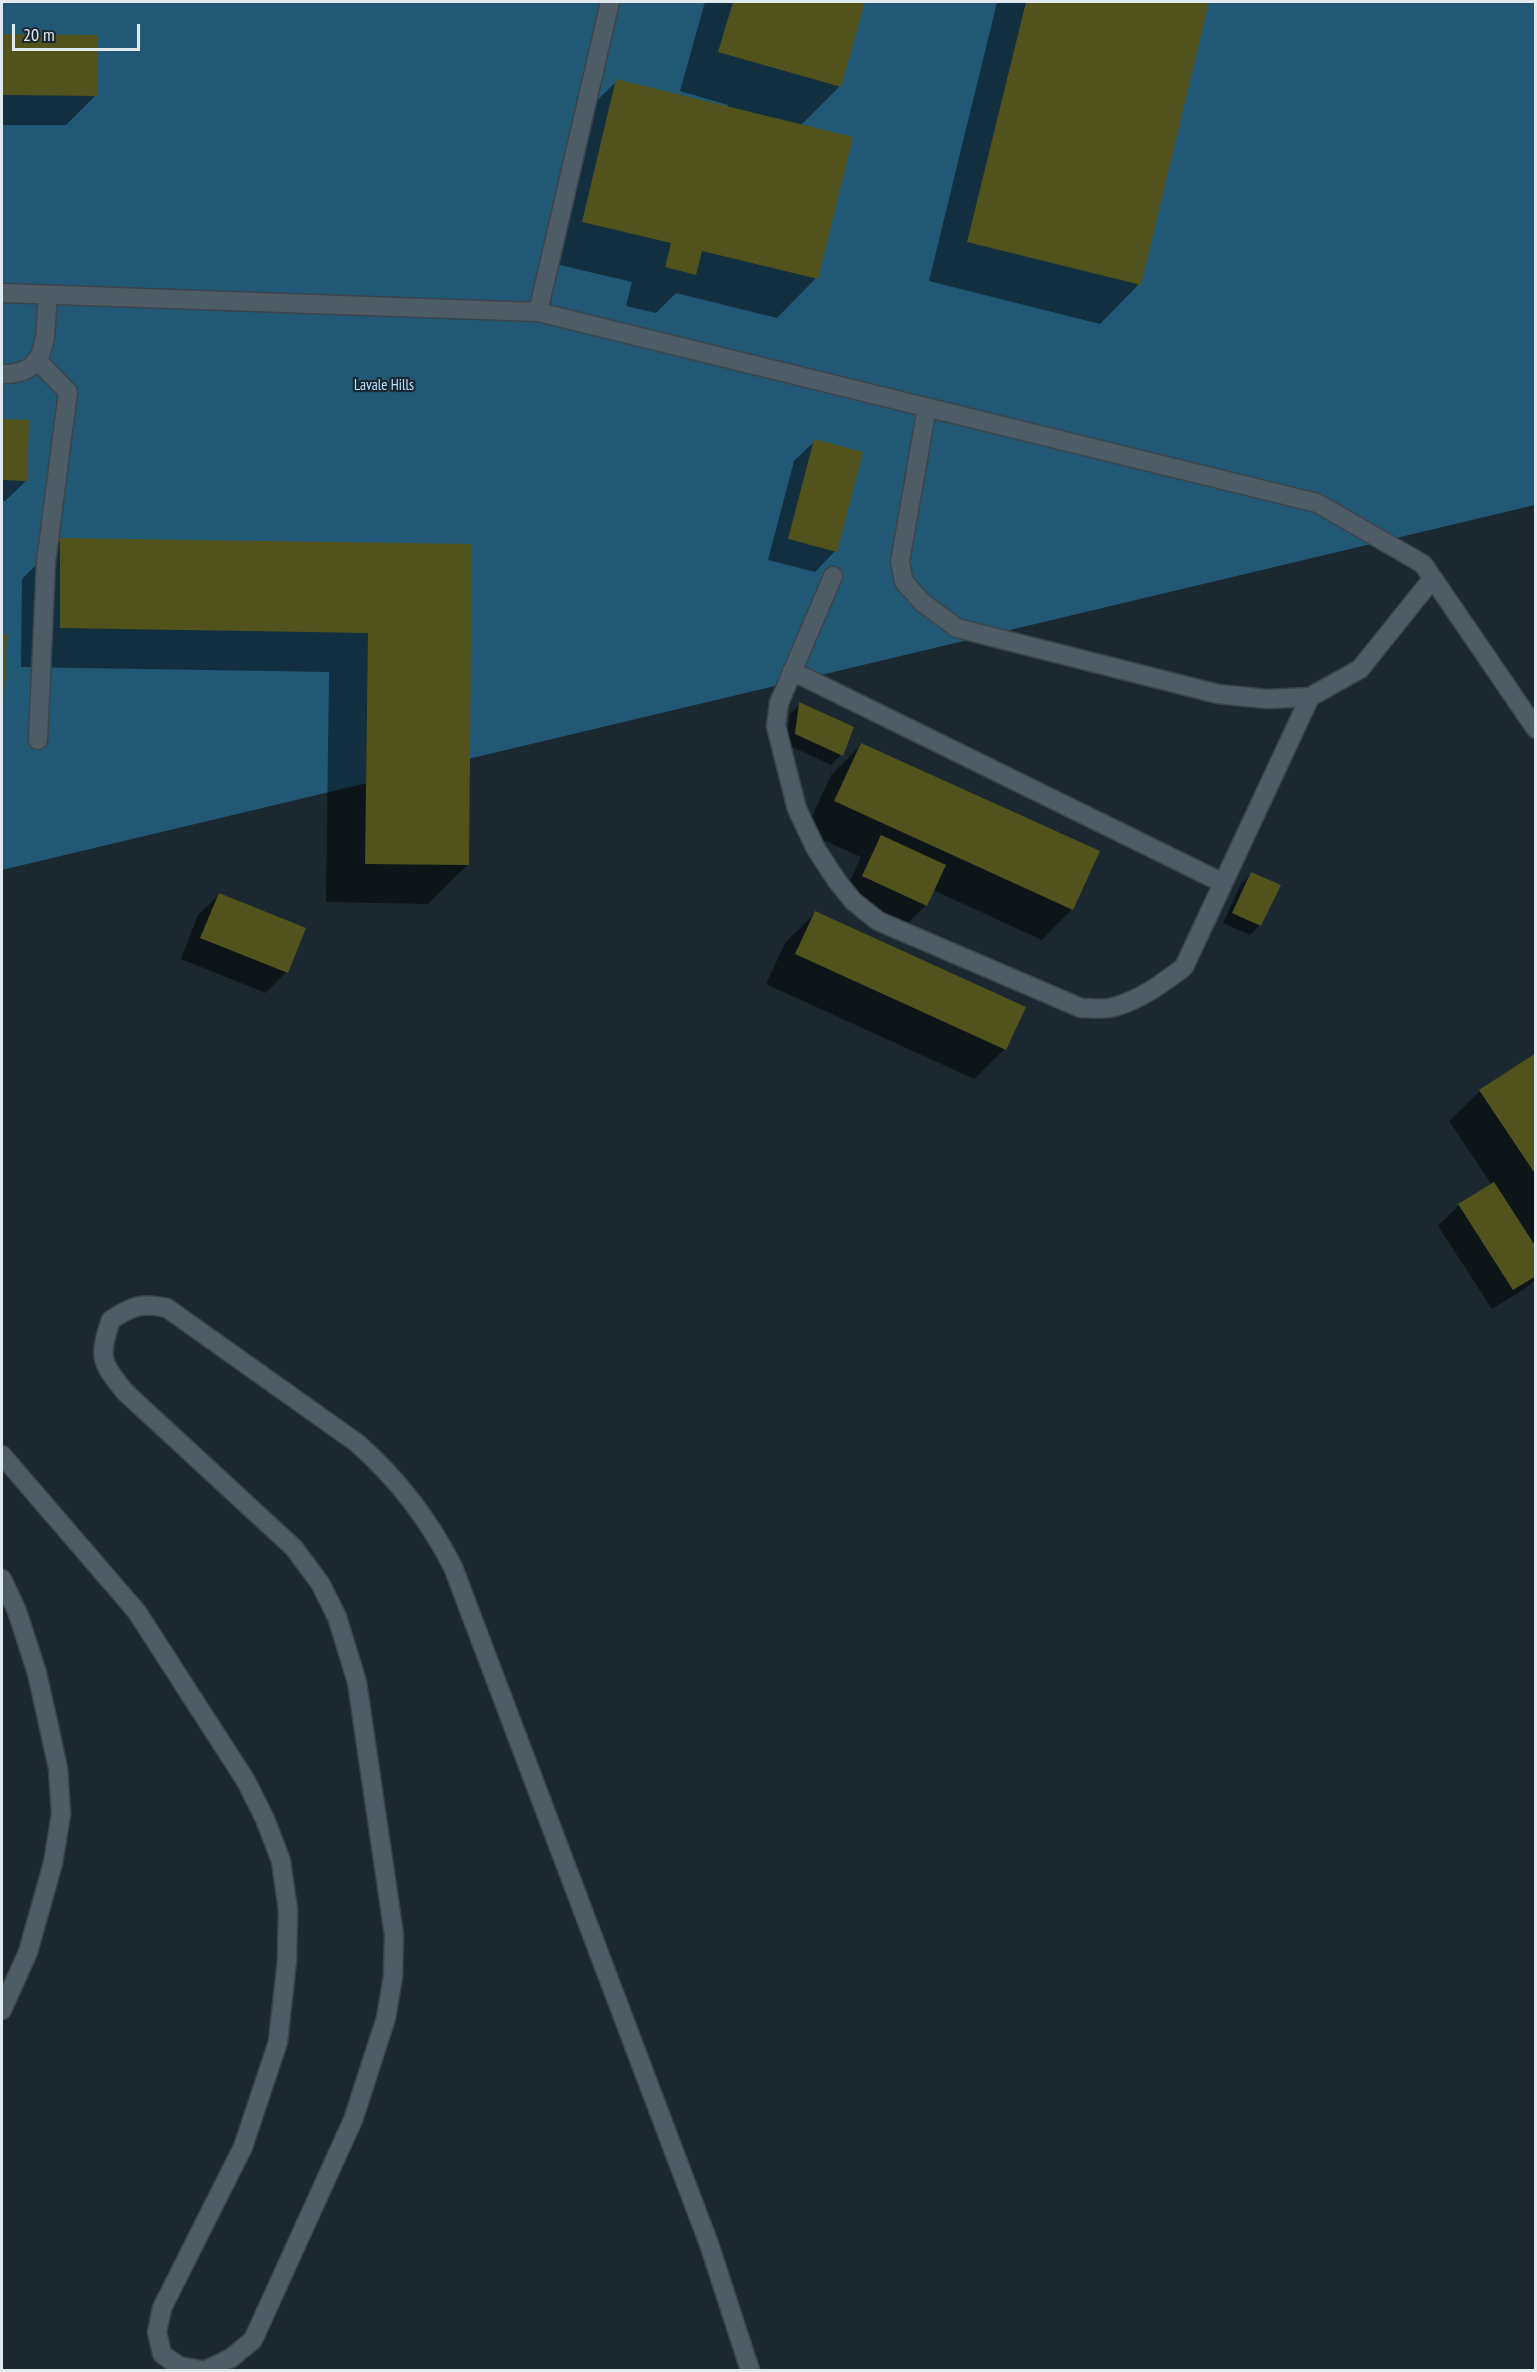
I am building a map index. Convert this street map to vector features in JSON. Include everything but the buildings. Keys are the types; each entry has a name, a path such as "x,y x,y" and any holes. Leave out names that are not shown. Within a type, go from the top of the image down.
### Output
{"lane":[{"path":"538,312 610,2"},
{"path":"2,293 538,312 1317,503 1423,564 1536,729"},
{"path":"2,374 23,372 31,369 38,361 42,352 48,295"},
{"path":"38,361 68,392 46,562 38,740"},
{"path":"927,407 900,562 904,582 923,603 957,628 1218,694 1267,699 1310,697 1360,669 1433,578"},
{"path":"833,576 779,703 776,726 797,809 816,849 837,882 854,901 878,921 1081,1008 1112,1008 1161,984 1184,967 1310,697"},
{"path":"792,671 1223,883"},
{"path":"206,2370 231,2358 253,2340 353,2120 386,2018 393,1977 394,1935 357,1682 337,1617 320,1583 294,1548 125,1392 104,1366 103,1344 111,1320 138,1305 167,1308 357,1443 386,1468 414,1501 437,1535 453,1567 708,2244 750,2370"},
{"path":"2,1455 137,1612 246,1781 280,1861 288,1910 287,1960 278,2042 243,2147 162,2308 157,2332 162,2354 179,2366 201,2370"},
{"path":"2,1579 17,1611 36,1673 58,1768 62,1814 53,1863 28,1952 2,2010"}],"green space":[{"name":"Lavale Hills","path":"2,2 1535,2 1535,505 2,870"}]}
